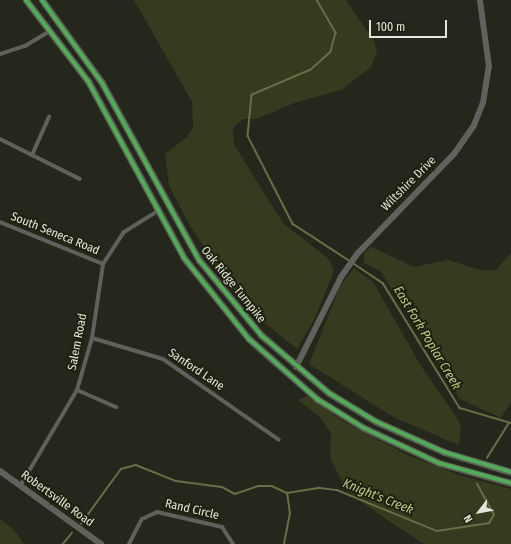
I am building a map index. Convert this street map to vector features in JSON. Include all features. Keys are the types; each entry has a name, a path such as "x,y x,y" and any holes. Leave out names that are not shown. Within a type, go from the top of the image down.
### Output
{"highway":[{"name":"Oak Ridge Turnpike","path":"26,0 52,29 88,81 157,211 216,302 289,376 317,398 385,439 439,463 511,483"},
{"name":"Oak Ridge Turnpike","path":"42,0 61,23 102,83 167,206 199,260 237,310 296,367 330,393 390,429 444,452 511,472"},
{"path":"52,29 61,23"},
{"path":"125,150 135,145"},
{"path":"157,211 167,206"},
{"path":"289,376 296,367"},
{"path":"385,439 390,429"}],"street":[{"name":"Wiltshire Drive","path":"296,367 348,266 454,154 474,125 483,103 489,67 480,0"},
{"path":"0,54 25,46 52,29"},
{"path":"32,155 49,117"},
{"path":"0,139 80,178"},
{"name":"Salem Road","path":"20,486 77,390 92,338 103,264 124,232 157,211"},
{"name":"South Seneca Road","path":"0,222 103,264"},
{"name":"Sanford Lane","path":"92,338 163,359 279,440"},
{"path":"77,390 116,407"},
{"name":"Robertsville Road","path":"0,471 101,544"},
{"name":"Rand Circle","path":"129,544 142,519 157,512 222,527 233,544"}],"green space":[{"path":"134,0 346,0 374,41 377,51 371,67 341,90 294,103 256,119 243,119 233,128 234,144 284,224 329,259 334,271 314,320 297,349 256,316 222,274 190,226 169,186 165,154 187,137 193,127 192,102"},
{"path":"372,247 414,267 448,260 481,270 496,270 511,253 511,402 501,418 458,398 451,373 436,360 381,272 364,263 364,252"},
{"path":"354,268 373,282 421,366 457,418 461,427 459,445 395,418 309,364 340,286"},
{"path":"307,396 346,423 410,456 459,475 511,489 511,544 424,544 377,513 346,490 330,457 331,433 320,417 298,400"},
{"path":"0,519 14,530 24,544 0,544"}],"waterway":[{"name":"East Fork Poplar Creek","path":"317,0 336,33 331,52 311,70 252,95 248,136 293,224 350,261"},
{"name":"East Fork Poplar Creek","path":"353,263 383,283 460,408 511,423"},
{"name":"Knight's Creek","path":"487,458 508,424"},
{"name":"Knight's Creek","path":"81,524 121,469 136,465 176,481 222,487 235,494 258,486 272,486 287,493 320,488 337,490 437,531 489,523 494,515 477,484"},
{"path":"284,544 290,514 287,493"},
{"name":"Knight's Creek","path":"63,544 72,533"}],"cycle path":[{"path":"26,0 88,81 184,258 249,339 317,399 364,428 439,463 511,483"},
{"path":"42,0 102,83 199,260 261,335 329,393 375,421 444,452 511,472"}]}
